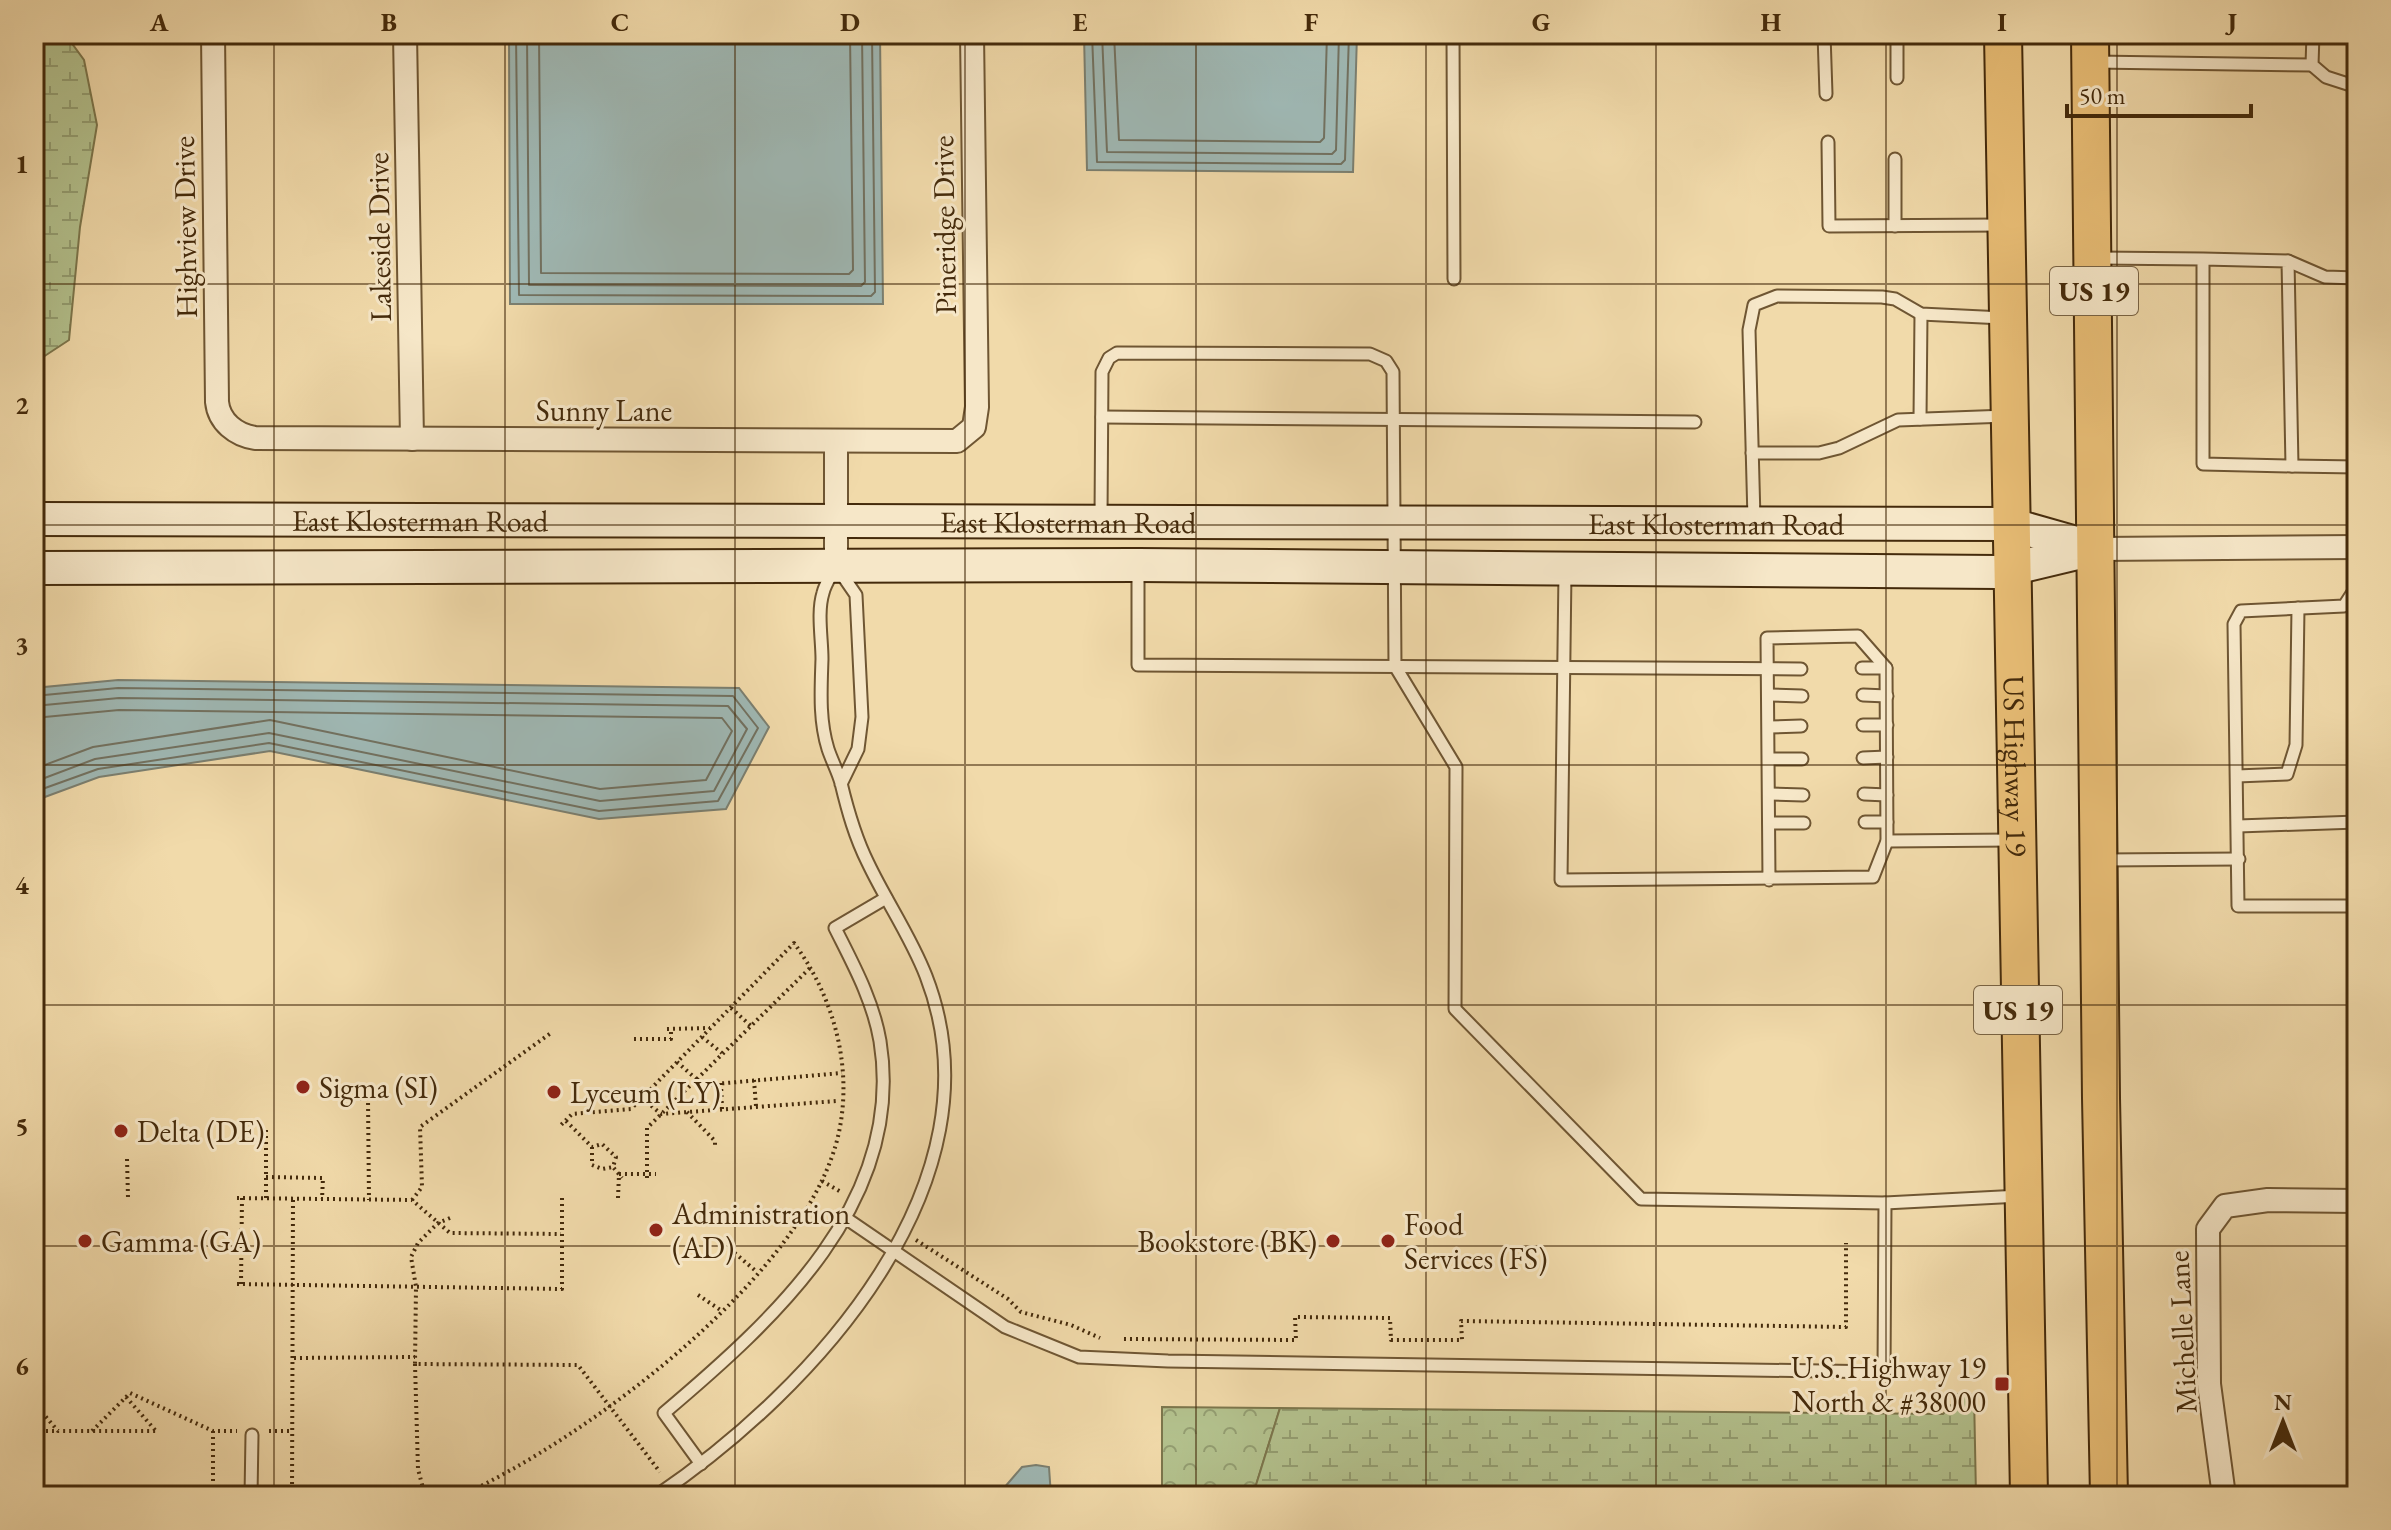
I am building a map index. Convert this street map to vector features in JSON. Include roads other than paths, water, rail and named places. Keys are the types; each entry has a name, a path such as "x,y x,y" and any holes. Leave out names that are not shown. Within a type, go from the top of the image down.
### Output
{"highway":[{"name":"US Highway 19","path":"2003,34 2009,524 2029,1496"},
{"name":"US 19","path":"2091,48 2101,1098 2109,1496"}],"main road":[{"name":"East Klosterman Road","path":"34,519 2009,524 2097,549"},
{"name":"East Klosterman Road","path":"34,568 1138,565 2010,571 2097,549"}],"street":[{"name":"Highview Drive","path":"213,34 217,402 222,417"},
{"name":"Lakeside Drive","path":"405,34 412,439"},
{"name":"Pineridge Drive","path":"972,34 977,415"},
{"name":"Sunny Lane","path":"222,417 237,431 255,438 836,442 957,441 971,432 977,415"},
{"path":"836,442 836,566"},
{"name":"East Klosterman Road","path":"2097,549 2356,547"},
{"name":"Michelle Lane","path":"2224,1496 2209,1384 2208,1229 2225,1206 2268,1200 2357,1201"}],"lane":[{"path":"1453,34 1454,279"},
{"path":"1824,34 1826,94"},
{"path":"1897,34 1897,78"},
{"path":"2312,65 2313,34"},
{"path":"2091,48 2312,65 2336,82 2357,87"},
{"path":"1828,142 1829,226 2004,225"},
{"path":"1895,159 1895,226"},
{"path":"2094,258 2288,261 2325,277 2357,278"},
{"path":"2203,259 2203,464 2357,467"},
{"path":"2288,261 2292,466"},
{"path":"1754,524 1749,330 1754,305 1777,296 1882,297 1895,299 1921,314 1952,318 2006,318"},
{"path":"1920,419 1921,314"},
{"path":"1101,521 1104,364 1117,353 1370,354 1386,361 1393,372 1391,522 1395,666 1456,767 1455,1009 1641,1199 1885,1203 2021,1196"},
{"path":"1752,453 1819,453 1839,448 1888,422 2008,416"},
{"path":"1102,417 1695,422"},
{"path":"2356,547 2355,589 2344,606 2241,611 2234,624 2238,906 2357,906"},
{"path":"1138,565 1138,665 1801,669"},
{"path":"656,1496 701,1464 803,1368 896,1252 924,1191 940,1131 944,1091 942,1049 927,977 847,815 821,717 822,593 836,566 856,595 862,717 858,749 841,784"},
{"path":"1565,569 1561,880 1769,880 1873,877 1887,841 1886,668 1858,636 1767,638 1769,880"},
{"path":"2237,776 2287,774 2296,745 2298,608"},
{"path":"1862,668 1886,668"},
{"path":"1768,695 1802,696"},
{"path":"1863,695 1887,696"},
{"path":"1863,725 1887,725"},
{"path":"1769,727 1801,726"},
{"path":"1863,758 1887,757"},
{"path":"1769,759 1802,759"},
{"path":"1769,794 1803,795"},
{"path":"1864,794 1887,795"},
{"path":"1865,822 1887,822"},
{"path":"2238,826 2357,822"},
{"path":"1769,823 1804,823"},
{"path":"1887,841 2015,840"},
{"path":"2101,860 2239,859"},
{"path":"701,1464 664,1413 756,1330 847,1219 867,1178 876,1141 883,1075 872,1007 835,928 886,898"},
{"path":"847,1219 1005,1327 1079,1357 1884,1372 1885,1203"},
{"path":"251,1496 252,1432"}],"water":[{"path":"509,34 880,34 883,304 510,304"},
{"path":"1084,34 1357,34 1353,172 1087,170"},
{"path":"118,680 739,688 769,727 726,809 599,819 270,751 99,777 34,801 34,688"},
{"path":"1022,1467 1049,1467 1051,1496 997,1496"}],"place":[{"name":"Sigma (SI)","path":"303,1087"},
{"name":"Lyceum (LY)","path":"554,1092"},
{"name":"Delta (DE)","path":"121,1131"},
{"name":"Administration (AD)","path":"656,1230"},
{"name":"Gamma (GA)","path":"85,1241"},
{"name":"Bookstore (BK)","path":"1333,1241"},
{"name":"Food Services (FS)","path":"1388,1241"},
{"name":"U.S. Highway 19 North & #38000","path":"2002,1384"}]}
